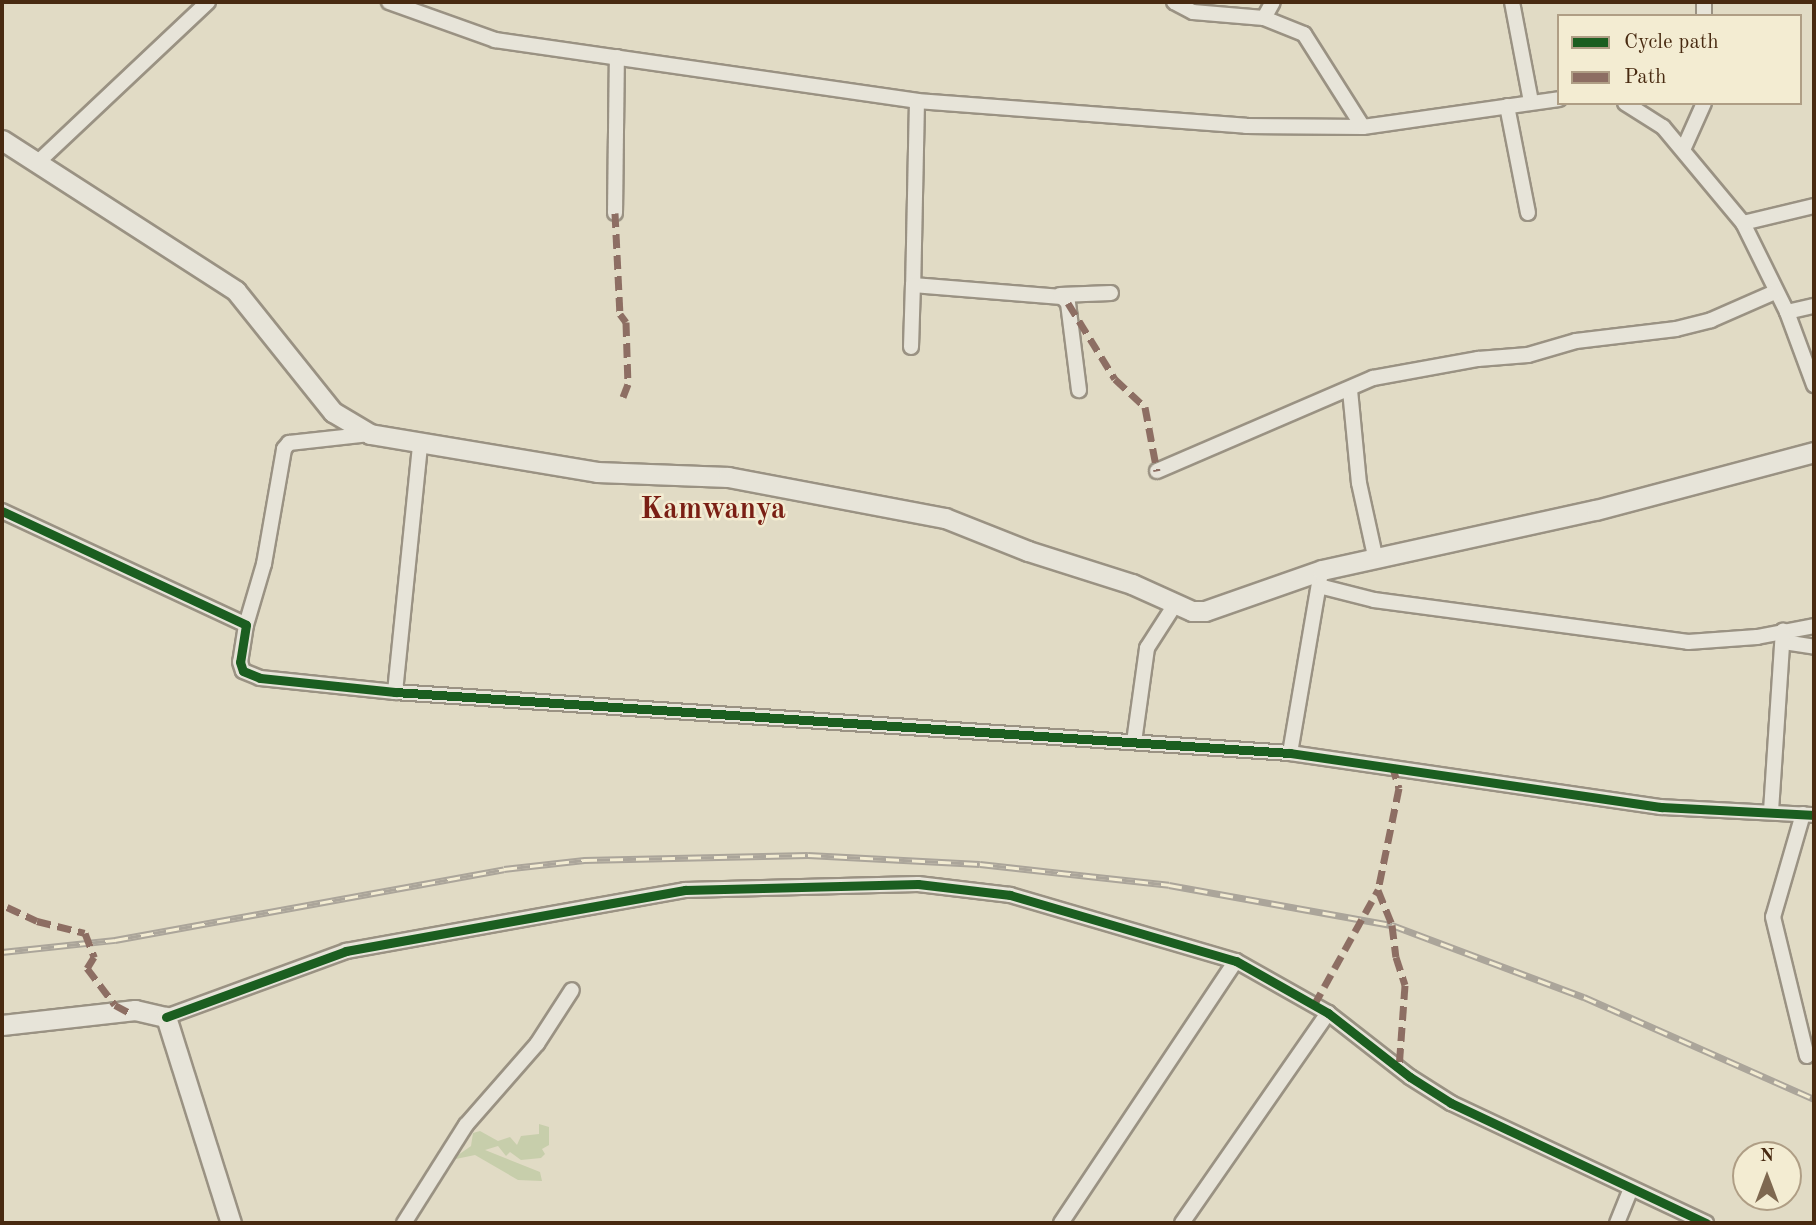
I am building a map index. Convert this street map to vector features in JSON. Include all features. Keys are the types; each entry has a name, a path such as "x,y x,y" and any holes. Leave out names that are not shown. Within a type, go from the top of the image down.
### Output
{"main road":[{"path":"2,140 236,291 334,412 370,434 597,472 729,477 945,518 1028,551 1132,584 1174,606 1205,611 1376,560 1596,510 1814,452"},
{"path":"2,1025 135,1010 166,1017 231,1223"}],"street":[{"path":"37,163 208,2"},
{"path":"390,2 495,40 917,101 1247,126 1363,127 1557,99"},
{"path":"1174,2 1193,12 1264,18 1298,30 1314,43 1363,127"},
{"path":"1264,18 1273,2"},
{"path":"1512,2 1531,102"},
{"path":"615,212 617,57"},
{"path":"911,348 917,101"},
{"path":"1628,105 1663,127 1743,223 1787,312 1814,385"},
{"path":"1683,150 1702,105"},
{"path":"1507,106 1528,213"},
{"path":"1743,223 1814,206"},
{"path":"913,285 1059,295 1111,293"},
{"path":"1157,471 1373,378 1418,369 1528,355 1576,341 1676,329 1711,320 1775,292"},
{"path":"1059,295 1068,303 1079,390"},
{"path":"1787,312 1814,306"},
{"path":"1350,390 1359,483 1376,560"},
{"path":"370,434 289,443 285,449 264,564 246,625 240,662 251,676 395,692 1290,752 1649,806 1809,814 1773,917 1807,1056"},
{"path":"395,692 419,444"},
{"path":"2,511 246,625"},
{"path":"1290,752 1320,578 1374,600 1688,642 1784,636 1814,626"},
{"path":"1134,742 1147,648 1174,606"},
{"path":"1784,636 1814,647"},
{"path":"1771,811 1784,636"},
{"path":"166,1017 346,951 685,890 918,884 1010,895 1236,961 1328,1013 1410,1077 1451,1103 1630,1191 1706,1223"},
{"path":"1061,1223 1236,961"},
{"path":"404,1223 466,1125 537,1044 572,990"},
{"path":"1182,1223 1328,1013"},
{"path":"1617,1223 1630,1191"}],"green space":[{"path":"539,1124 549,1127 549,1145 542,1149 545,1154 541,1158 521,1160 510,1152 506,1156 498,1146 485,1150 540,1172 542,1181 518,1180 475,1155 451,1160 471,1146 473,1133 480,1131 498,1141 510,1137 517,1145 521,1136 539,1134"}],"railway":[{"path":"2,952 115,940 504,869 584,860 808,855 980,864 1169,885 1392,925 1584,997 1814,1099"}],"marked path":[{"path":"615,213 620,314 626,322 628,384 623,397"},
{"path":"1068,303 1115,379 1145,407 1157,471"},
{"path":"1392,765 1399,788 1378,890 1392,925 1396,957 1405,985 1399,1068"},
{"path":"1314,1005 1378,890"},
{"path":"7,907 37,921 85,933 94,957 87,968 115,1005 128,1012"}],"cycle path":[{"path":"2,511 246,625 240,662 243,671 260,678 395,692 1290,753 1661,807 1814,815"},
{"path":"166,1017 346,951 685,890 918,884 1010,895 1236,961 1328,1013 1410,1077 1451,1103 1706,1223"}],"district":[{"name":"Kamwanya","path":"713,510"}]}
